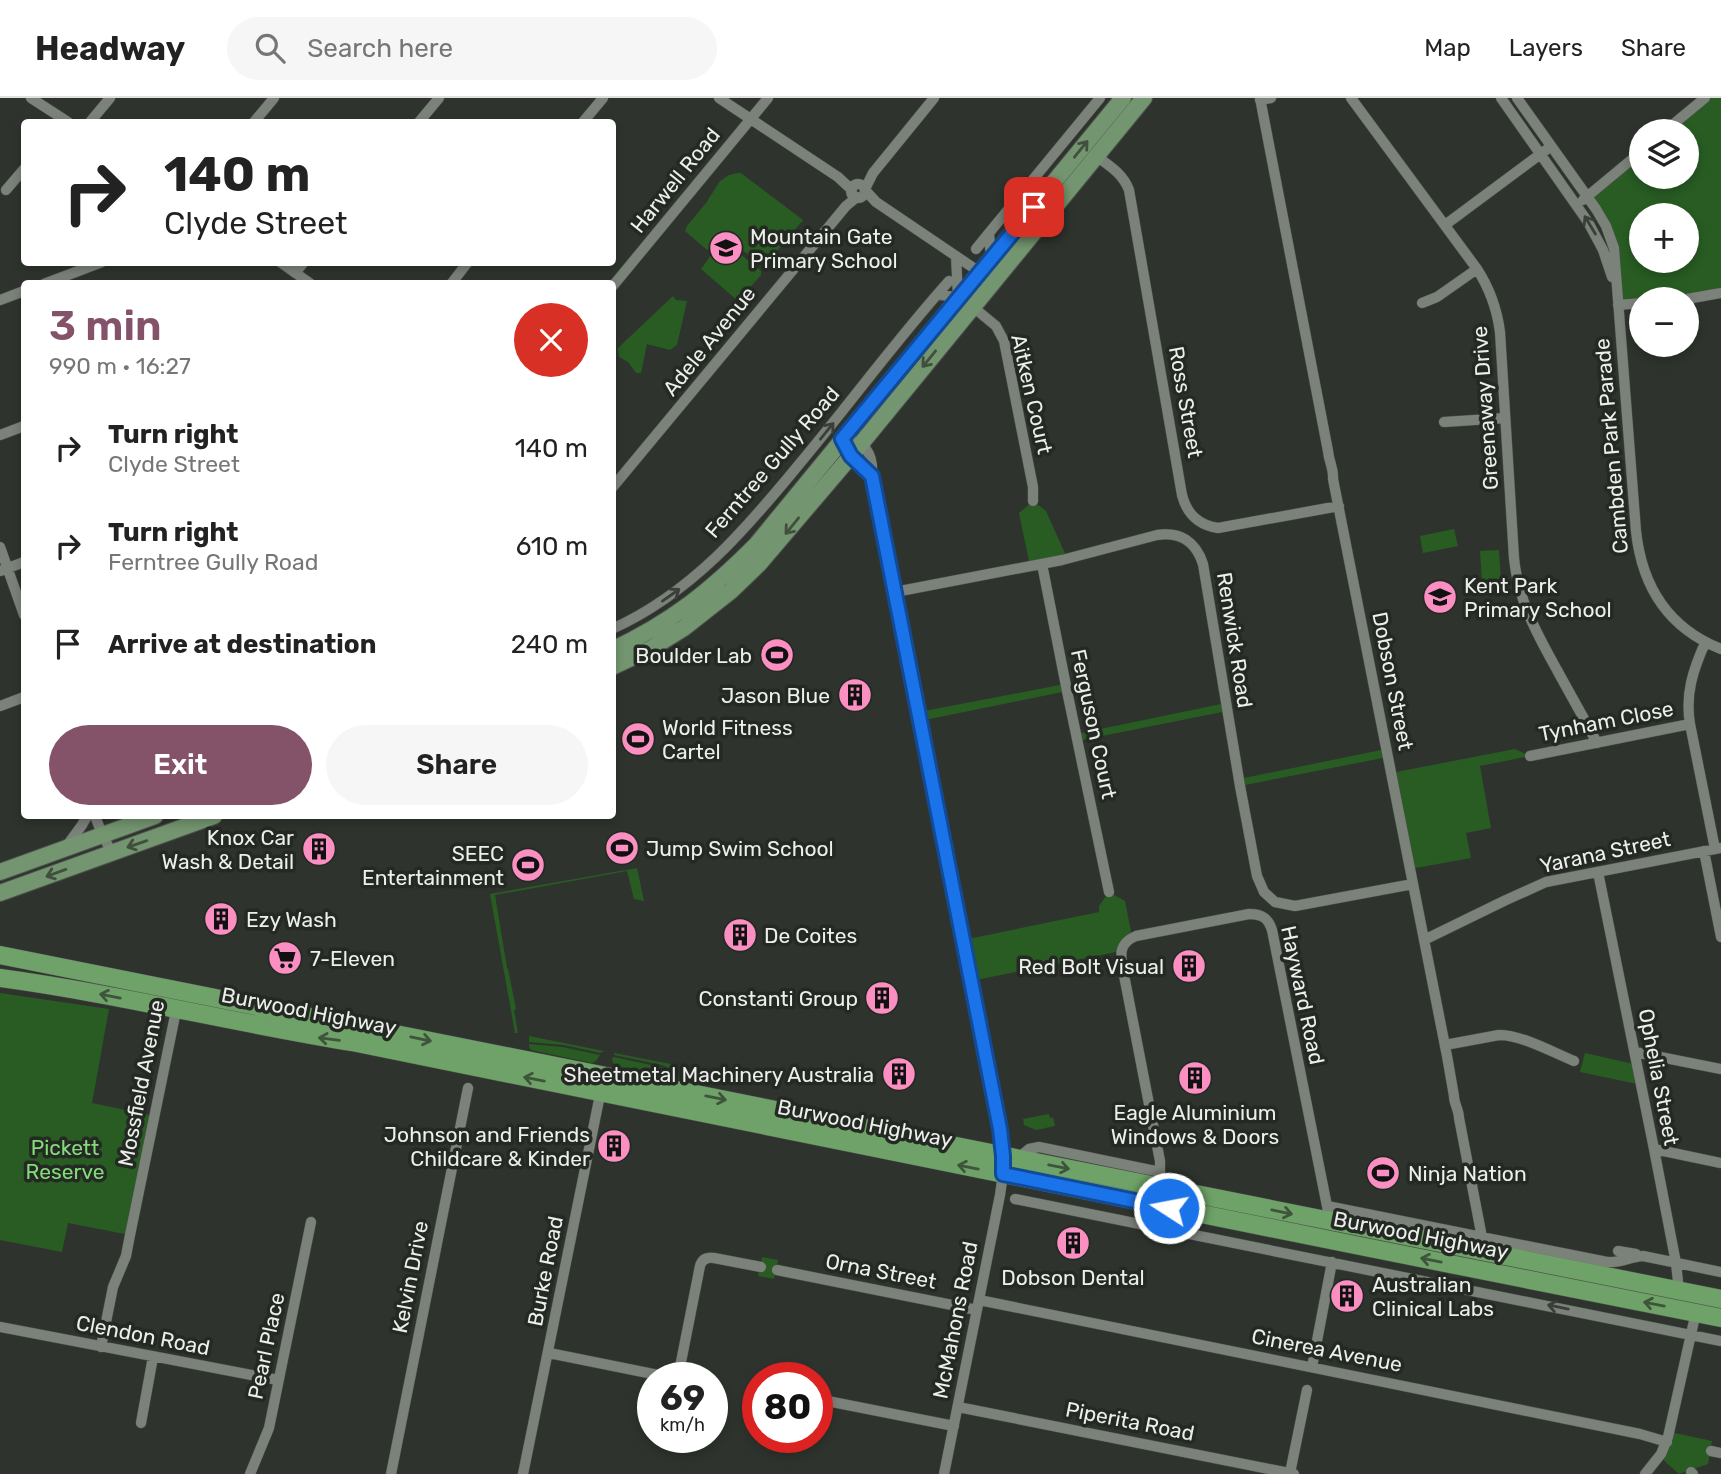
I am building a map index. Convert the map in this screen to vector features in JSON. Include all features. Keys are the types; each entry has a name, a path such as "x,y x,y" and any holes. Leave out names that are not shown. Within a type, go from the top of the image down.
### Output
{"highway":[{"name":"Burwood Highway","path":"0,955 180,990 603,1084 1721,1299"},
{"name":"Burwood Highway","path":"0,978 87,992 307,1035 603,1084"},
{"name":"Burwood Highway","path":"1008,1163 1160,1179 1328,1214 1485,1253 1721,1318"}],"main road":[{"name":"Ferntree Gully Road","path":"986,277 991,258 1123,98"},
{"name":"Ferntree Gully Road","path":"616,648 691,604 721,580 756,545 845,435 1096,156 1144,98"},
{"name":"Ferntree Gully Road","path":"616,665 650,649 686,627 731,591 783,538 855,450 965,302"},
{"path":"0,872 146,819"},
{"path":"0,893 206,819"}],"street":[{"path":"31,98 58,119"},
{"path":"92,119 110,98"},
{"path":"256,119 274,98"},
{"path":"422,119 439,98"},
{"path":"586,119 603,98"},
{"path":"719,98 986,277"},
{"name":"Harwell Road","path":"616,282 768,98"},
{"name":"Adele Avenue","path":"616,480 629,469 934,98"},
{"path":"976,249 1100,98"},
{"name":"Greenaway Drive","path":"1351,98 1445,225 1490,292 1498,317 1514,558 1519,588 1532,624 1597,743"},
{"name":"Cambden Park Parade","path":"1501,98 1577,204 1599,242 1616,288"},
{"name":"Cambden Park Parade","path":"1517,98 1602,218 1612,242 1636,531 1648,582 1665,609 1681,625 1705,643 1721,649"},
{"path":"1680,119 1706,98"},
{"name":"Dobson Street","path":"1264,99 1328,461 1334,471 1333,479 1485,1253"},
{"path":"1445,225 1551,147"},
{"name":"Ross Street","path":"1096,156 1118,173 1129,190 1182,495 1188,512 1200,523 1218,528 1339,506"},
{"path":"1577,204 1629,162"},
{"path":"6,190 21,172"},
{"path":"989,233 991,258"},
{"path":"938,294 965,302 956,256"},
{"path":"55,280 92,266"},
{"path":"285,266 306,280"},
{"path":"296,273 301,266"},
{"path":"454,280 465,266"},
{"path":"1422,303 1437,297 1477,270"},
{"name":"Ferntree Gully Road","path":"616,628 678,591 713,561 794,471 949,282"},
{"path":"0,300 21,292"},
{"path":"1699,297 1721,293"},
{"name":"Aitken Court","path":"965,302 991,321 1004,339 1033,487 1033,500"},
{"path":"1618,305 1629,304"},
{"path":"844,411 845,435 855,450"},
{"path":"1444,422 1506,418"},
{"path":"0,435 21,427"},
{"name":"McMahons Road","path":"855,450 869,453 872,466 1008,1163 944,1474"},
{"path":"794,471 820,467"},
{"name":"Renwick Road","path":"895,592 1042,564 1166,533 1178,535 1191,543 1198,552 1202,565 1257,876 1264,892 1275,902 1296,906 1413,884"},
{"path":"0,547 4,570 21,608"},
{"path":"4,570 21,563"},
{"name":"Ferguson Court","path":"1042,564 1109,892"},
{"path":"1705,643 1690,683 1688,702 1713,849 1721,937"},
{"path":"0,706 21,699"},
{"name":"Tynham Close","path":"1530,756 1690,724"},
{"path":"66,848 85,819"},
{"path":"96,819 112,853"},
{"name":"Yarana Street","path":"1424,940 1538,885 1713,849"},
{"name":"Ophelia Street","path":"1598,872 1676,1262 1679,1291"},
{"name":"Hayward Road","path":"1160,1179 1160,1161 1121,951 1126,942 1136,936 1260,915 1268,921 1272,930 1328,1214"},
{"name":"Mossfield Avenue","path":"101,1347 113,1287 130,1235 180,990"},
{"path":"1445,1045 1508,1035 1574,1061"},
{"path":"1635,1052 1721,1069"},
{"name":"Burke Road","path":"523,1474 603,1084"},
{"name":"Kelvin Drive","path":"391,1474 468,1088"},
{"path":"1654,1149 1721,1163"},
{"name":"Burwood Highway","path":"1015,1199 1721,1341"},
{"name":"Pearl Place","path":"250,1474 267,1433 311,1222"},
{"name":"Burwood Highway","path":"1618,1251 1721,1272"},
{"name":"Burwood Highway","path":"1485,1253 1613,1262 1643,1256"},
{"path":"681,1362 702,1255 761,1267"},
{"path":"1311,1367 1332,1262"},
{"name":"Orna Street","path":"777,1270 978,1305"},
{"name":"Cinerea Avenue","path":"978,1305 1311,1367 1640,1434 1667,1442"},
{"path":"1645,1474 1667,1442 1696,1312"},
{"name":"Clendon Road","path":"0,1327 278,1380"},
{"path":"548,1353 637,1371"},
{"path":"141,1423 153,1357"},
{"path":"1292,1474 1307,1390"},
{"path":"833,1402 954,1426"},
{"name":"Piperita Road","path":"958,1407 1292,1474"}],"green space":[{"path":"1705,98 1721,98 1721,293 1699,297 1699,287 1629,287 1629,302 1618,305 1614,248 1587,196 1629,161 1629,189 1699,189 1699,119 1680,119"},
{"path":"741,173 803,220 764,267 727,238 707,250 685,231 720,181"},
{"path":"728,244 761,271 761,275 738,301 701,269 714,251"},
{"path":"673,296 676,300 687,301 677,345 670,350 647,344 641,373 636,373 628,362 619,357 618,348"},
{"path":"1033,501 1046,511 1067,558 1030,566 1019,513"},
{"path":"1454,529 1458,546 1423,553 1420,536"},
{"path":"1499,550 1501,582 1482,583 1480,551"},
{"path":"1065,684 1067,691 920,721 919,712"},
{"path":"1226,703 1227,711 1077,741 1076,734"},
{"path":"1386,749 1388,757 1240,786 1239,779"},
{"path":"1515,749 1530,756 1480,766 1491,828 1466,833 1471,858 1410,869 1391,773"},
{"path":"637,868 644,901 634,899 627,871 495,895 516,1009 518,1033 515,1033 490,894"},
{"path":"1109,892 1125,901 1132,937 1121,951 971,981 963,940 1099,912 1099,906"},
{"name":"Pickett Reserve","path":"0,993 109,1009 92,1103 154,1116 130,1235 68,1223 62,1252 0,1240"},
{"path":"529,1036 604,1051 600,1053 564,1045 529,1042"},
{"path":"529,1044 600,1055 592,1063 531,1050"},
{"path":"614,1053 676,1065 677,1073 662,1065"},
{"path":"1585,1053 1638,1065 1642,1085 1580,1072"},
{"path":"614,1057 660,1067 678,1074 679,1080 618,1067 613,1063"},
{"path":"1049,1114 1050,1118 1053,1117 1055,1126 1036,1130 1024,1125 1023,1119"},
{"path":"762,1257 778,1260 774,1279 758,1276"},
{"path":"1670,1432 1712,1441 1708,1464 1679,1474 1659,1456"}],"place":[{"name":"Mountain Gate Primary School","path":"726,248"},
{"name":"Kent Park Primary School","path":"1440,597"},
{"name":"Boulder Lab","path":"777,655"},
{"name":"Jason Blue","path":"855,695"},
{"name":"World Fitness Cartel","path":"638,739"},
{"name":"Jump Swim School","path":"622,848"},
{"name":"Knox Car Wash & Detail","path":"319,849"},
{"name":"SEEC Entertainment","path":"528,865"},
{"name":"Ezy Wash","path":"221,919"},
{"name":"De Coites","path":"740,935"},
{"name":"7-Eleven","path":"285,958"},
{"name":"Red Bolt Visual","path":"1189,966"},
{"name":"Constanti Group","path":"882,998"},
{"name":"Sheetmetal Machinery Australia","path":"899,1074"},
{"name":"Eagle Aluminium Windows & Doors","path":"1195,1078"},
{"name":"Johnson and Friends Childcare & Kinder","path":"614,1146"},
{"name":"Ninja Nation","path":"1383,1173"},
{"name":"Dobson Dental","path":"1073,1243"},
{"name":"Australian Clinical Labs","path":"1347,1296"}],"route":[{"path":"1034,207 842,439 851,456 872,476 1000,1129 1003,1174 1169,1208"}]}
